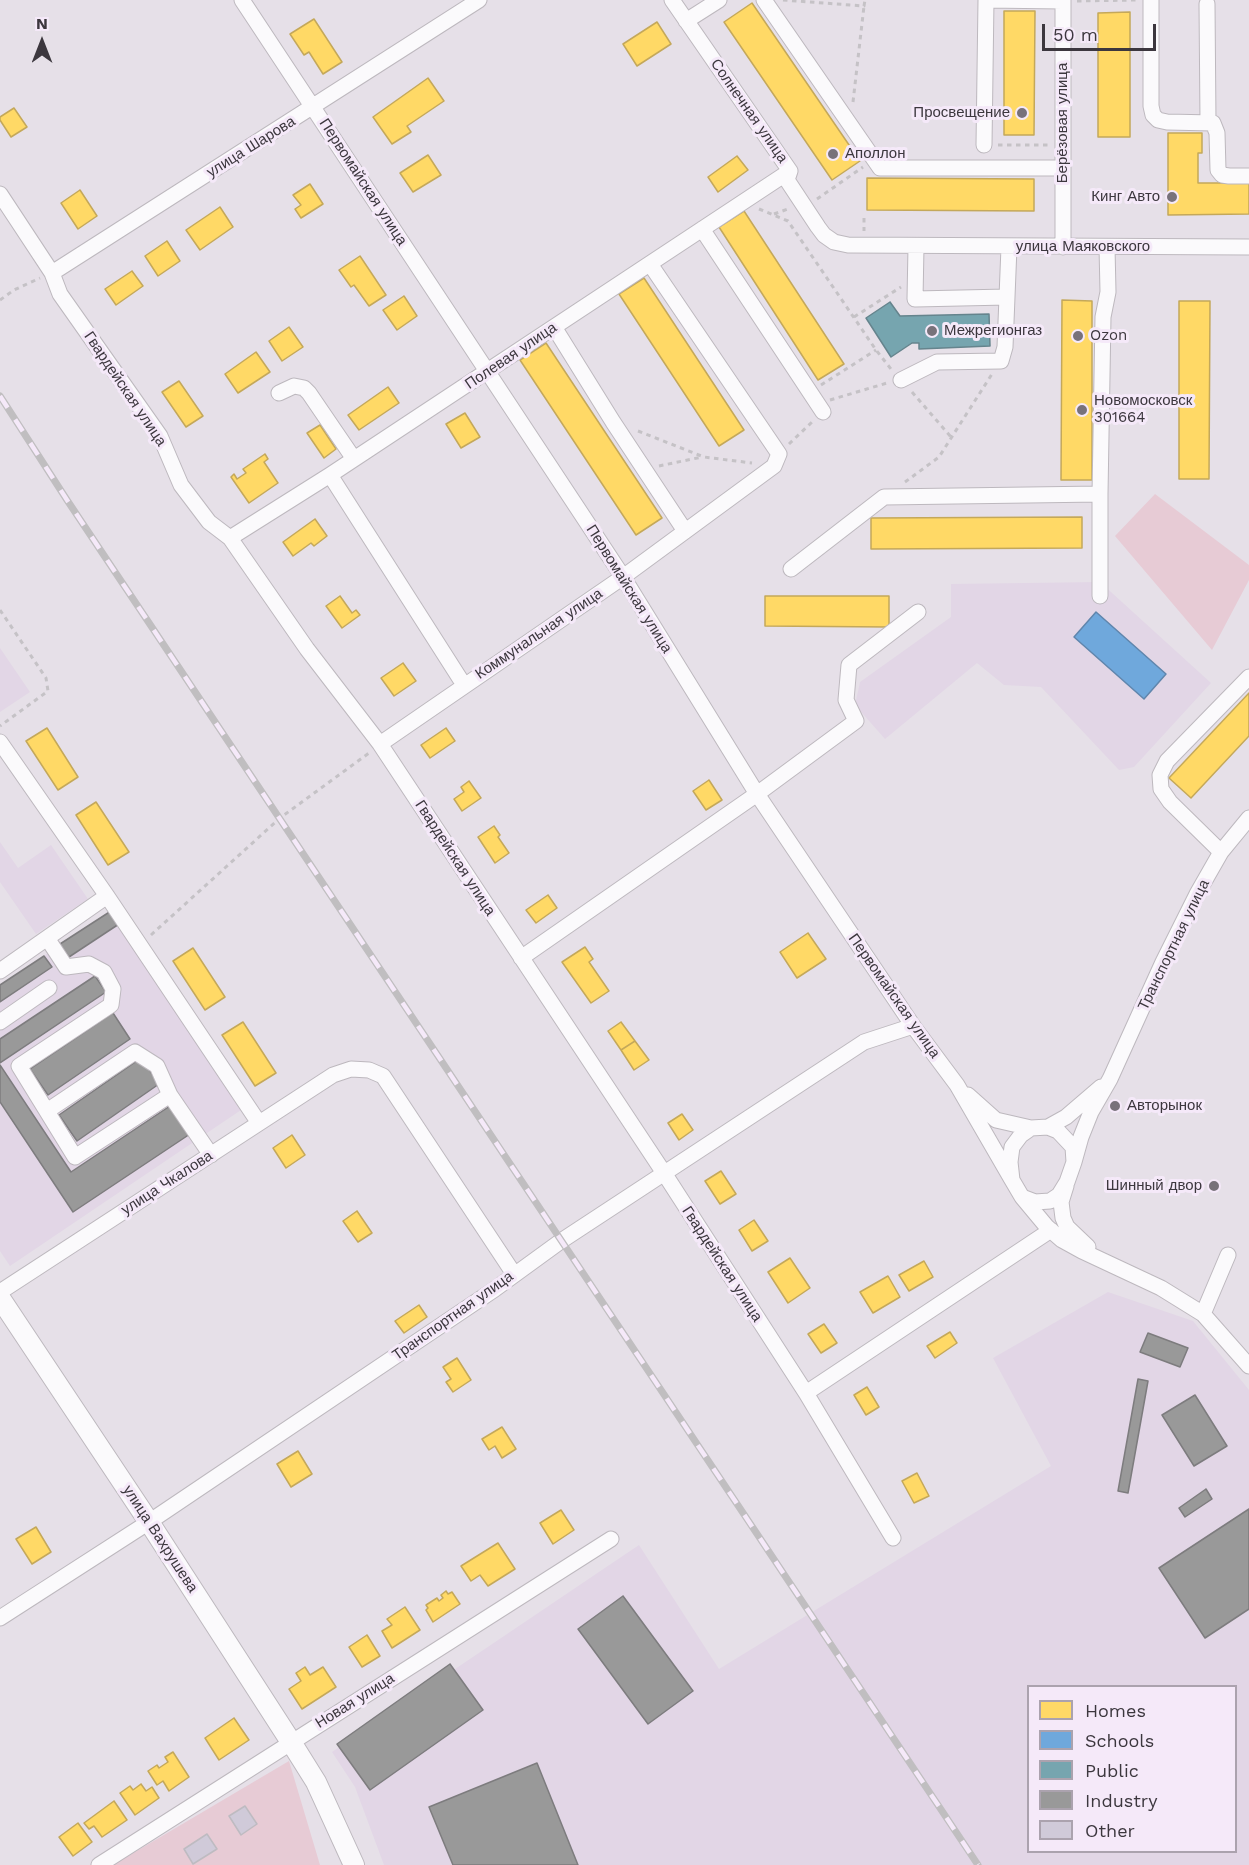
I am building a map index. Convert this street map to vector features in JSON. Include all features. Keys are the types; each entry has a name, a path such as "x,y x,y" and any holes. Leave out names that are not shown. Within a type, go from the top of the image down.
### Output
{"main road":[{"name":"улица Вахрушева","path":"0,1298 149,1522 316,1782 354,1865"}],"street":[{"name":"Первомайская улица","path":"242,0 623,577 757,794 913,1026 957,1085 1012,1180"},
{"name":"улица Шарова","path":"52,273 479,0"},
{"name":"Солнечная улица","path":"672,0 790,171 787,180 824,235 834,242 865,247 916,247"},
{"path":"686,21 719,0"},
{"path":"764,0 880,168 1063,168"},
{"path":"984,145 986,0 1064,0"},
{"name":"Берёзовая улица","path":"1063,247 1064,0"},
{"path":"1151,0 1151,106 1153,115 1158,120 1167,122 1213,123 1216,128 1218,170 1222,175 1249,176"},
{"path":"1207,4 1208,122"},
{"name":"Полевая улица","path":"230,538 330,475 790,171"},
{"name":"Гвардейская улица","path":"0,194 52,273 60,294 160,436 181,485 209,522 230,538 307,649 380,744 664,1173 806,1394 893,1538"},
{"path":"702,229 817,403"},
{"path":"916,247 915,298 1007,297"},
{"name":"улица Маяковского","path":"916,247 1249,247"},
{"path":"901,380 937,362 1000,361 1005,347 1009,247"},
{"path":"1100,596 1103,317 1108,292 1107,247"},
{"path":"650,264 777,460"},
{"path":"554,327 643,469 685,531"},
{"path":"279,393 287,387 304,388 354,459"},
{"name":"Коммунальная улица","path":"380,744 623,577 777,460"},
{"path":"330,475 464,685"},
{"path":"791,569 884,497 1100,494"},
{"path":"520,958 757,794 856,721 846,700 849,665 918,612"},
{"path":"1221,852 1170,802 1161,789 1160,775 1167,761 1249,677"},
{"path":"0,742 107,896 259,1123"},
{"name":"Транспортная улица","path":"1074,1162 1091,1112 1110,1079 1163,962 1197,894 1221,852 1249,818"},
{"path":"0,971 107,896"},
{"path":"47,938 66,967 89,964 104,972 113,989 111,1005 19,1066 75,1157 171,1095"},
{"path":"0,1022 49,988"},
{"name":"Транспортная улица","path":"0,1618 149,1522 664,1173 864,1042 913,1026"},
{"path":"47,1111 135,1052 157,1066 171,1095 211,1155"},
{"name":"улица Чкалова","path":"0,1292 333,1075 351,1069 369,1070 382,1076 514,1274"},
{"path":"1048,1127 1066,1117 1110,1079"},
{"path":"957,1085 996,1120 1031,1128 1048,1127 1058,1131 1073,1147 1074,1162 1061,1202 1063,1218 1067,1227 1089,1248 1116,1266"},
{"path":"1031,1128 1012,1148 1010,1162 1012,1180 1022,1197 1051,1230 1082,1251 1186,1301 1203,1314 1249,1366"},
{"path":"1022,1197 1035,1202 1050,1201 1059,1195 1067,1182"},
{"path":"806,1394 1051,1230"},
{"path":"1203,1314 1228,1255"},
{"name":"Новая улица","path":"99,1865 611,1539"}],"path":[{"path":"778,0 864,6"},
{"path":"851,125 865,0"},
{"path":"1064,0 1151,0"},
{"path":"984,145 1049,145"},
{"path":"773,214 822,196 874,159"},
{"path":"743,202 788,220 876,350 951,437"},
{"path":"0,300 14,290 52,273"},
{"path":"854,317 915,278"},
{"path":"643,469 704,457 777,460 817,403 876,350"},
{"path":"884,497 939,457 1000,361"},
{"path":"817,403 901,380"},
{"path":"613,422 704,457"},
{"path":"0,610 46,678 48,691 0,726"},
{"path":"140,946 280,818 380,744"}],"shaded area":[{"path":"1155,494 1249,565 1249,580 1212,650 1115,536"},
{"path":"1100,582 1211,683 1134,767 1119,770 1041,687 1004,685 977,663 885,739 855,705 860,682 951,617 951,584"},
{"path":"0,648 30,692 0,712"},
{"path":"0,842 18,868 51,845 88,899 36,934 0,882"},
{"path":"111,911 244,1108 10,1266 0,1251 0,985"},
{"path":"1108,1292 1193,1321 1249,1390 1249,1865 384,1865 355,1787 332,1752 639,1545 719,1669 1051,1466 993,1358"},
{"path":"289,1761 320,1865 113,1865"}],"building: Homes":[{"path":"752,3 860,161 832,180 724,22"},
{"path":"1004,11 1035,11 1034,135 1004,135"},
{"path":"1130,12 1130,137 1098,137 1098,13"},
{"path":"314,19 342,62 323,74 309,52 304,55 290,34"},
{"path":"657,22 671,44 637,66 623,44"},
{"path":"428,78 444,101 407,126 411,132 392,144 373,117"},
{"path":"14,108 27,127 11,137 0,117"},
{"path":"1168,133 1202,133 1202,153 1198,153 1198,183 1232,183 1249,178 1249,214 1168,215"},
{"path":"428,155 441,175 413,192 400,173"},
{"path":"737,156 748,170 718,192 708,177"},
{"path":"867,178 1034,179 1034,211 867,210"},
{"path":"310,184 323,204 301,218 295,209 301,205 293,195"},
{"path":"80,190 97,216 78,229 61,203"},
{"path":"220,207 233,227 200,250 186,230"},
{"path":"744,211 844,364 818,380 719,227"},
{"path":"167,241 180,261 158,276 145,256"},
{"path":"360,256 386,295 369,306 354,285 351,287 339,270"},
{"path":"132,271 143,286 116,305 105,289"},
{"path":"644,278 744,430 719,446 619,294"},
{"path":"404,296 417,316 397,330 383,310"},
{"path":"1062,300 1092,301 1092,480 1061,480"},
{"path":"1179,301 1210,301 1209,479 1179,479"},
{"path":"289,327 303,347 282,361 269,341"},
{"path":"546,343 662,518 636,535 520,360"},
{"path":"256,352 270,372 238,393 225,374"},
{"path":"179,381 203,416 186,427 162,392"},
{"path":"388,387 399,403 359,430 348,415"},
{"path":"465,413 480,437 461,448 446,424"},
{"path":"320,425 336,449 324,458 307,433"},
{"path":"265,454 268,459 264,462 278,483 249,503 231,477 234,474 237,479 246,473 243,469"},
{"path":"1082,517 1082,548 871,549 871,518"},
{"path":"315,519 327,536 314,546 311,543 293,556 283,542"},
{"path":"340,596 352,613 356,610 360,615 342,628 326,606"},
{"path":"765,596 889,596 889,627 765,626"},
{"path":"403,663 416,681 394,696 381,678"},
{"path":"1249,693 1249,736 1191,798 1169,778"},
{"path":"47,728 78,777 58,790 26,741"},
{"path":"446,728 455,741 430,758 421,745"},
{"path":"709,780 722,800 706,810 693,791"},
{"path":"469,781 481,798 462,811 454,799 464,792 461,787"},
{"path":"96,802 129,852 108,865 76,815"},
{"path":"494,826 500,835 498,837 509,853 495,863 478,837"},
{"path":"548,895 557,908 536,923 526,910"},
{"path":"808,933 826,959 797,978 780,952"},
{"path":"585,947 593,959 589,962 609,991 591,1003 562,962"},
{"path":"193,948 225,997 205,1010 173,961"},
{"path":"243,1022 276,1073 255,1086 222,1035"},
{"path":"621,1022 635,1041 621,1050 608,1031"},
{"path":"635,1041 649,1060 634,1070 621,1050"},
{"path":"682,1114 693,1130 679,1140 668,1123"},
{"path":"292,1135 305,1155 286,1168 273,1148"},
{"path":"721,1171 736,1194 720,1204 705,1181"},
{"path":"357,1211 372,1233 358,1242 343,1221"},
{"path":"754,1220 768,1241 752,1251 739,1230"},
{"path":"790,1258 810,1288 788,1303 768,1272"},
{"path":"924,1261 933,1277 909,1291 899,1275"},
{"path":"888,1276 900,1297 873,1313 860,1292"},
{"path":"419,1305 427,1317 404,1333 395,1321"},
{"path":"824,1324 837,1343 821,1353 808,1334"},
{"path":"950,1332 957,1343 935,1358 927,1346"},
{"path":"457,1358 471,1380 453,1392 446,1382 451,1379 443,1367"},
{"path":"867,1387 879,1407 866,1415 854,1395"},
{"path":"502,1427 516,1449 502,1458 495,1446 489,1450 482,1439"},
{"path":"298,1451 312,1474 291,1487 277,1464"},
{"path":"917,1473 929,1496 914,1503 902,1481"},
{"path":"561,1510 574,1530 553,1544 540,1523"},
{"path":"36,1527 51,1552 32,1564 16,1539"},
{"path":"498,1543 515,1569 488,1586 480,1575 471,1581 461,1566"},
{"path":"446,1591 448,1594 452,1592 460,1604 433,1622 426,1610 428,1608 426,1605 437,1598 439,1601 443,1598 441,1595"},
{"path":"405,1607 420,1630 392,1648 382,1631 392,1625 387,1619"},
{"path":"367,1635 380,1656 362,1667 349,1647"},
{"path":"305,1667 310,1675 323,1667 336,1687 302,1709 289,1689 301,1681 296,1673"},
{"path":"234,1718 249,1740 219,1760 205,1738"},
{"path":"173,1752 189,1777 169,1791 163,1781 157,1785 148,1771 168,1762 165,1757"},
{"path":"141,1784 146,1791 152,1787 159,1798 135,1815 120,1793 130,1786 133,1790"},
{"path":"114,1801 127,1820 102,1837 94,1826 89,1829 84,1823"},
{"path":"78,1823 92,1842 73,1856 59,1837"}],"building: Schools":[{"path":"1096,612 1166,674 1144,699 1074,637"}],"building: Public":[{"name":"Межрегионгаз","path":"890,302 900,316 989,314 990,346 919,349 919,343 912,343 891,357 866,318"}],"building: Industry":[{"path":"111,911 119,924 69,957 60,944"},
{"path":"44,956 52,967 0,1002 0,985"},
{"path":"95,976 106,992 0,1063 0,1039"},
{"path":"113,1013 130,1039 48,1095 30,1069"},
{"path":"141,1058 159,1084 77,1141 59,1115"},
{"path":"0,1065 71,1172 170,1106 190,1134 73,1212 0,1102"},
{"path":"1148,1333 1188,1348 1180,1367 1140,1352"},
{"path":"1138,1379 1148,1381 1128,1493 1118,1491"},
{"path":"1195,1395 1227,1446 1194,1466 1162,1415"},
{"path":"1206,1489 1212,1499 1185,1517 1179,1508"},
{"path":"1249,1509 1249,1609 1205,1638 1159,1568"},
{"path":"623,1596 693,1691 648,1724 578,1629"},
{"path":"450,1664 483,1710 370,1790 337,1744"},
{"path":"537,1763 578,1865 453,1865 429,1807"}],"building: Other":[{"path":"245,1806 257,1824 241,1835 229,1816"},
{"path":"207,1834 217,1849 193,1864 184,1849"}],"railway":[{"path":"0,396 67,500 978,1865"}],"place":[{"name":"Просвещение","path":"1022,113"},
{"name":"Аполлон","path":"833,154"},
{"name":"Кинг Авто","path":"1172,197"},
{"name":"Межрегионгаз","path":"932,331"},
{"name":"Ozon","path":"1078,336"},
{"name":"Новомосковск 301664","path":"1082,410"},
{"name":"Авторынок","path":"1115,1106"},
{"name":"Шинный двор","path":"1214,1186"}]}
